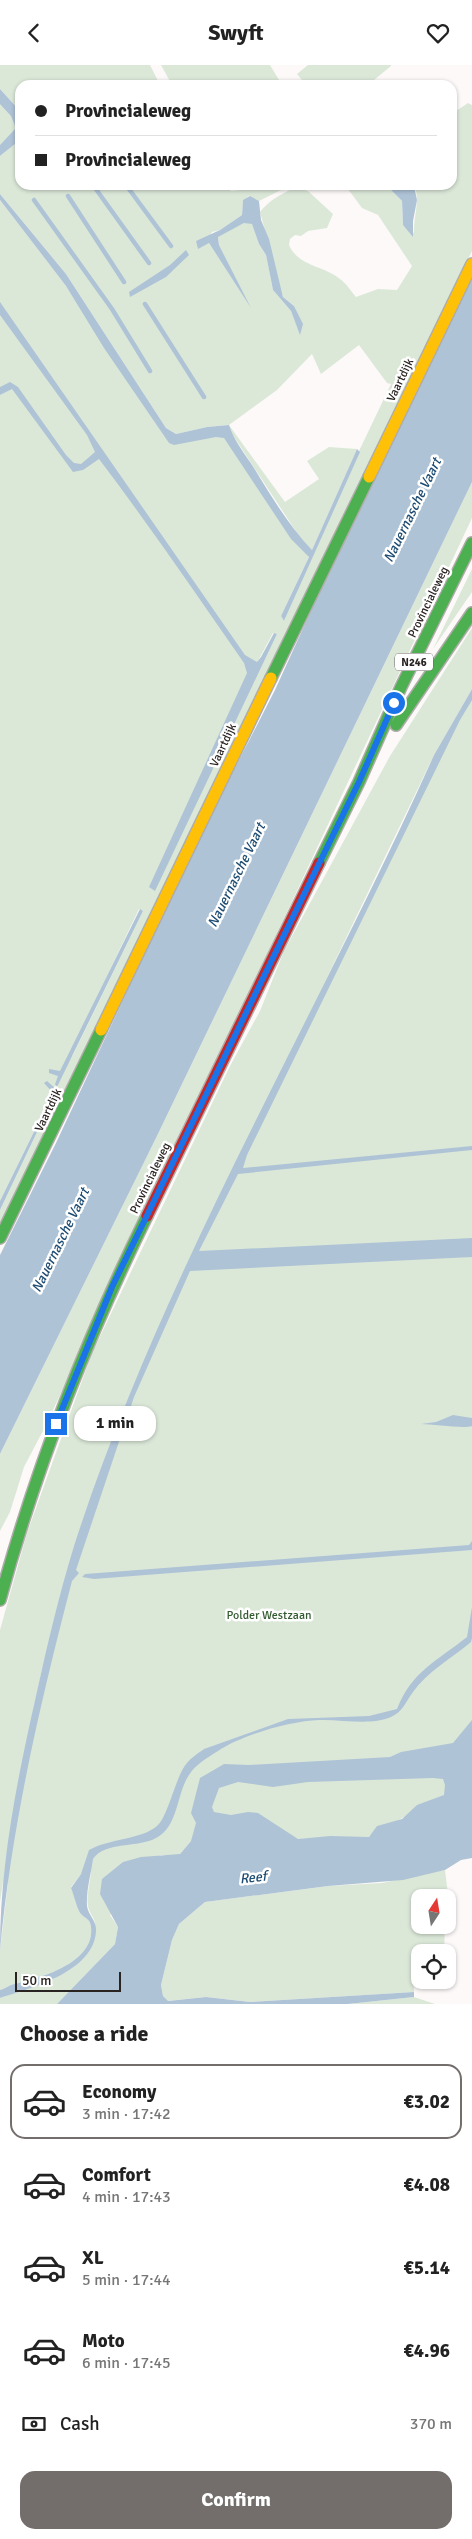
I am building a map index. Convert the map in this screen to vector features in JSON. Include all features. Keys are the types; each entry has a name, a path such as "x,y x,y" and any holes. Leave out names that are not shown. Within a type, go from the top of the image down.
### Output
{"main road":[{"name":"Vaartdijk","path":"0,1238 472,264"},
{"name":"Provincialeweg","path":"0,1600 21,1523 59,1416 112,1287 359,782 401,687 472,543"},
{"name":"Provincialeweg","path":"359,782 433,668 472,613"}],"green space":[{"path":"0,65 150,65 158,80 15,80 15,106 0,89"},
{"path":"161,65 270,65 279,80 169,80"},
{"path":"308,65 391,65 374,80 302,80 297,74"},
{"path":"0,98 15,121 15,131 0,145"},
{"path":"468,103 472,105 472,251 0,1225 0,1210 57,1090 53,1087 51,1090 53,1093 0,1201 0,200 66,286 167,438 219,428 309,557 281,616 284,621 359,451 391,384 387,383 359,345 321,374 312,354 277,390 229,425 207,427 176,434 166,428 66,274 0,194 0,156 15,144 15,190 281,190 259,201 249,196 243,201 242,215 220,230 212,232 204,245 209,243 247,301 219,245 218,236 244,223 252,223 259,244 266,255 273,290 291,311 300,334 294,306 283,297 260,212 272,200 290,190 308,191 333,214 327,228 308,231 301,236 295,235 290,239 289,245 293,252 305,262 340,279 356,297 378,289 397,290 412,266 378,215 362,208 349,190 391,190 402,201 403,225 414,233 417,203 416,190 457,190 457,110","holes":["273,633 277,634 154,891 259,659","139,909 143,911 73,1055 55,1084"]},
{"path":"229,425 285,502 319,479 307,461 329,447 357,449 312,550 301,539 232,434"},
{"path":"472,482 472,518 46,1425 24,1467 10,1512 0,1531 0,1454 156,1138"},
{"path":"472,569 472,592 433,649"},
{"name":"Polder Westzaan","path":"472,628 472,689 434,755 323,986 472,690 472,1784 404,1817 369,1837 298,1839 289,1836 191,1841 179,1855 160,1855 110,1915 118,1927 115,1944 57,2004 0,2004 0,1998 46,1982 62,1975 75,1966 86,1954 93,1941 95,1924 88,1902 91,1872 81,1874 71,1887 80,1913 88,1920 91,1927 90,1940 84,1950 64,1967 38,1978 0,1990 0,1950 8,1882 3,1882 0,1902 0,1630 27,1533 92,1353 230,1066 260,1011 284,951 390,756","holes":["147,1356 60,1605 17,1789 42,1669 74,1548 118,1423"]},
{"path":"445,1870 447,1889 411,1889 411,1934 445,1934 444,1944 411,1944 411,1989 414,1989 414,1992 250,2002 206,1997 167,2001 163,1996 161,1985 172,1940 179,1924 205,1902 328,1886 382,1883"},
{"path":"414,1997 435,2004 348,2004"}],"water":[{"path":"0,89 15,106 15,126 11,116 0,104"},
{"path":"15,129 15,144 0,156 0,145"},
{"path":"391,190 415,190 417,200 413,221 413,237 403,225 402,201"},
{"path":"0,194 66,274 166,428 176,434 207,427 229,425 237,442 281,511 312,550 357,449 360,452 284,621 281,616 309,557 291,539 224,438 216,437 174,445 169,443 104,348 66,286 0,200"},
{"path":"250,196 259,201 261,220 269,239 283,297 294,306 303,324 300,335 291,311 273,290 266,255 259,244 252,224 244,223 218,237 219,245 251,308 209,243 198,249 196,241 220,230 242,215 243,200"},
{"path":"186,250 189,255 166,277 130,297 129,292 170,265"},
{"name":"Nauernasche Vaart","path":"472,274 472,482 156,1138 0,1454 0,1255 56,1143 200,836 275,690 340,547"},
{"path":"0,302 245,655 257,662 274,633 277,634 155,891 149,887 247,673 244,663 99,459 83,470 73,472 12,389 0,395 0,387 10,382 18,387 66,455 74,463 81,464 95,452 87,435 0,315"},
{"path":"472,689 472,700 460,720 247,1155 243,1168 472,1146 472,1150 238,1174 199,1251 472,1238 472,1257 190,1271 134,1397 76,1570 79,1573 72,1581 28,1764 12,1856 0,1950 6,1854 29,1728 58,1602 74,1546 110,1444 151,1343 196,1244 388,853 434,755"},
{"path":"140,909 143,911 57,1087 55,1084 58,1076 49,1073 49,1069 60,1071"},
{"path":"47,1081 57,1090 0,1210 0,1201 53,1093 44,1083"},
{"path":"453,1415 472,1418 472,1426 456,1427 421,1424 436,1422"},
{"path":"472,1541 472,1550 94,1579 82,1577 85,1574 469,1545"},
{"path":"472,1607 471,1642 425,1678 395,1715 383,1720 374,1721 319,1720 281,1726 253,1734 228,1745 198,1764 189,1775 173,1818 163,1833 149,1841 114,1847 98,1853 93,1859 87,1906 96,1931 93,1945 85,1957 73,1968 59,1976 0,1998 0,1990 38,1978 64,1967 84,1950 90,1940 91,1927 88,1920 80,1913 71,1888 81,1874 89,1850 107,1843 134,1837 157,1826 161,1822 181,1773 193,1757 204,1749 288,1719 369,1716 397,1709 410,1685 418,1676 467,1637"},
{"name":"Reef","path":"472,1720 472,1858 461,1860 445,1870 403,1880 328,1886 205,1902 179,1924 172,1940 161,1985 163,1996 168,2001 206,1997 250,2002 414,1992 414,1997 348,2004 57,2004 115,1944 118,1927 100,1894 102,1879 123,1862 141,1857 180,1854 191,1841 196,1823 191,1813 200,1778 224,1764 249,1765 390,1757 401,1752 453,1743","holes":["443,1779 445,1785 444,1795 417,1805 402,1819 377,1826 369,1837 330,1836 298,1839 258,1813 248,1812 231,1815 214,1812 212,1807 219,1788 238,1782 273,1787 308,1782"]}],"waterway":[{"path":"97,190 149,263"},
{"path":"130,190 171,246"},
{"path":"68,196 124,282"},
{"path":"34,200 112,309 150,371"},
{"path":"145,304 204,397"}],"traffic: fast":[{"path":"271,678 369,477"},
{"path":"319,863 359,782 401,687 472,543"},
{"path":"396,725 472,613"},
{"path":"0,1238 101,1030"},
{"path":"0,1600 30,1501 64,1405 103,1310 147,1216"}],"traffic: slow":[{"path":"369,477 472,264"},
{"path":"101,1030 271,678"}],"traffic: jam":[{"path":"147,1216 319,863"}],"route":[{"path":"56,1424 112,1287 359,782 394,703"}]}
